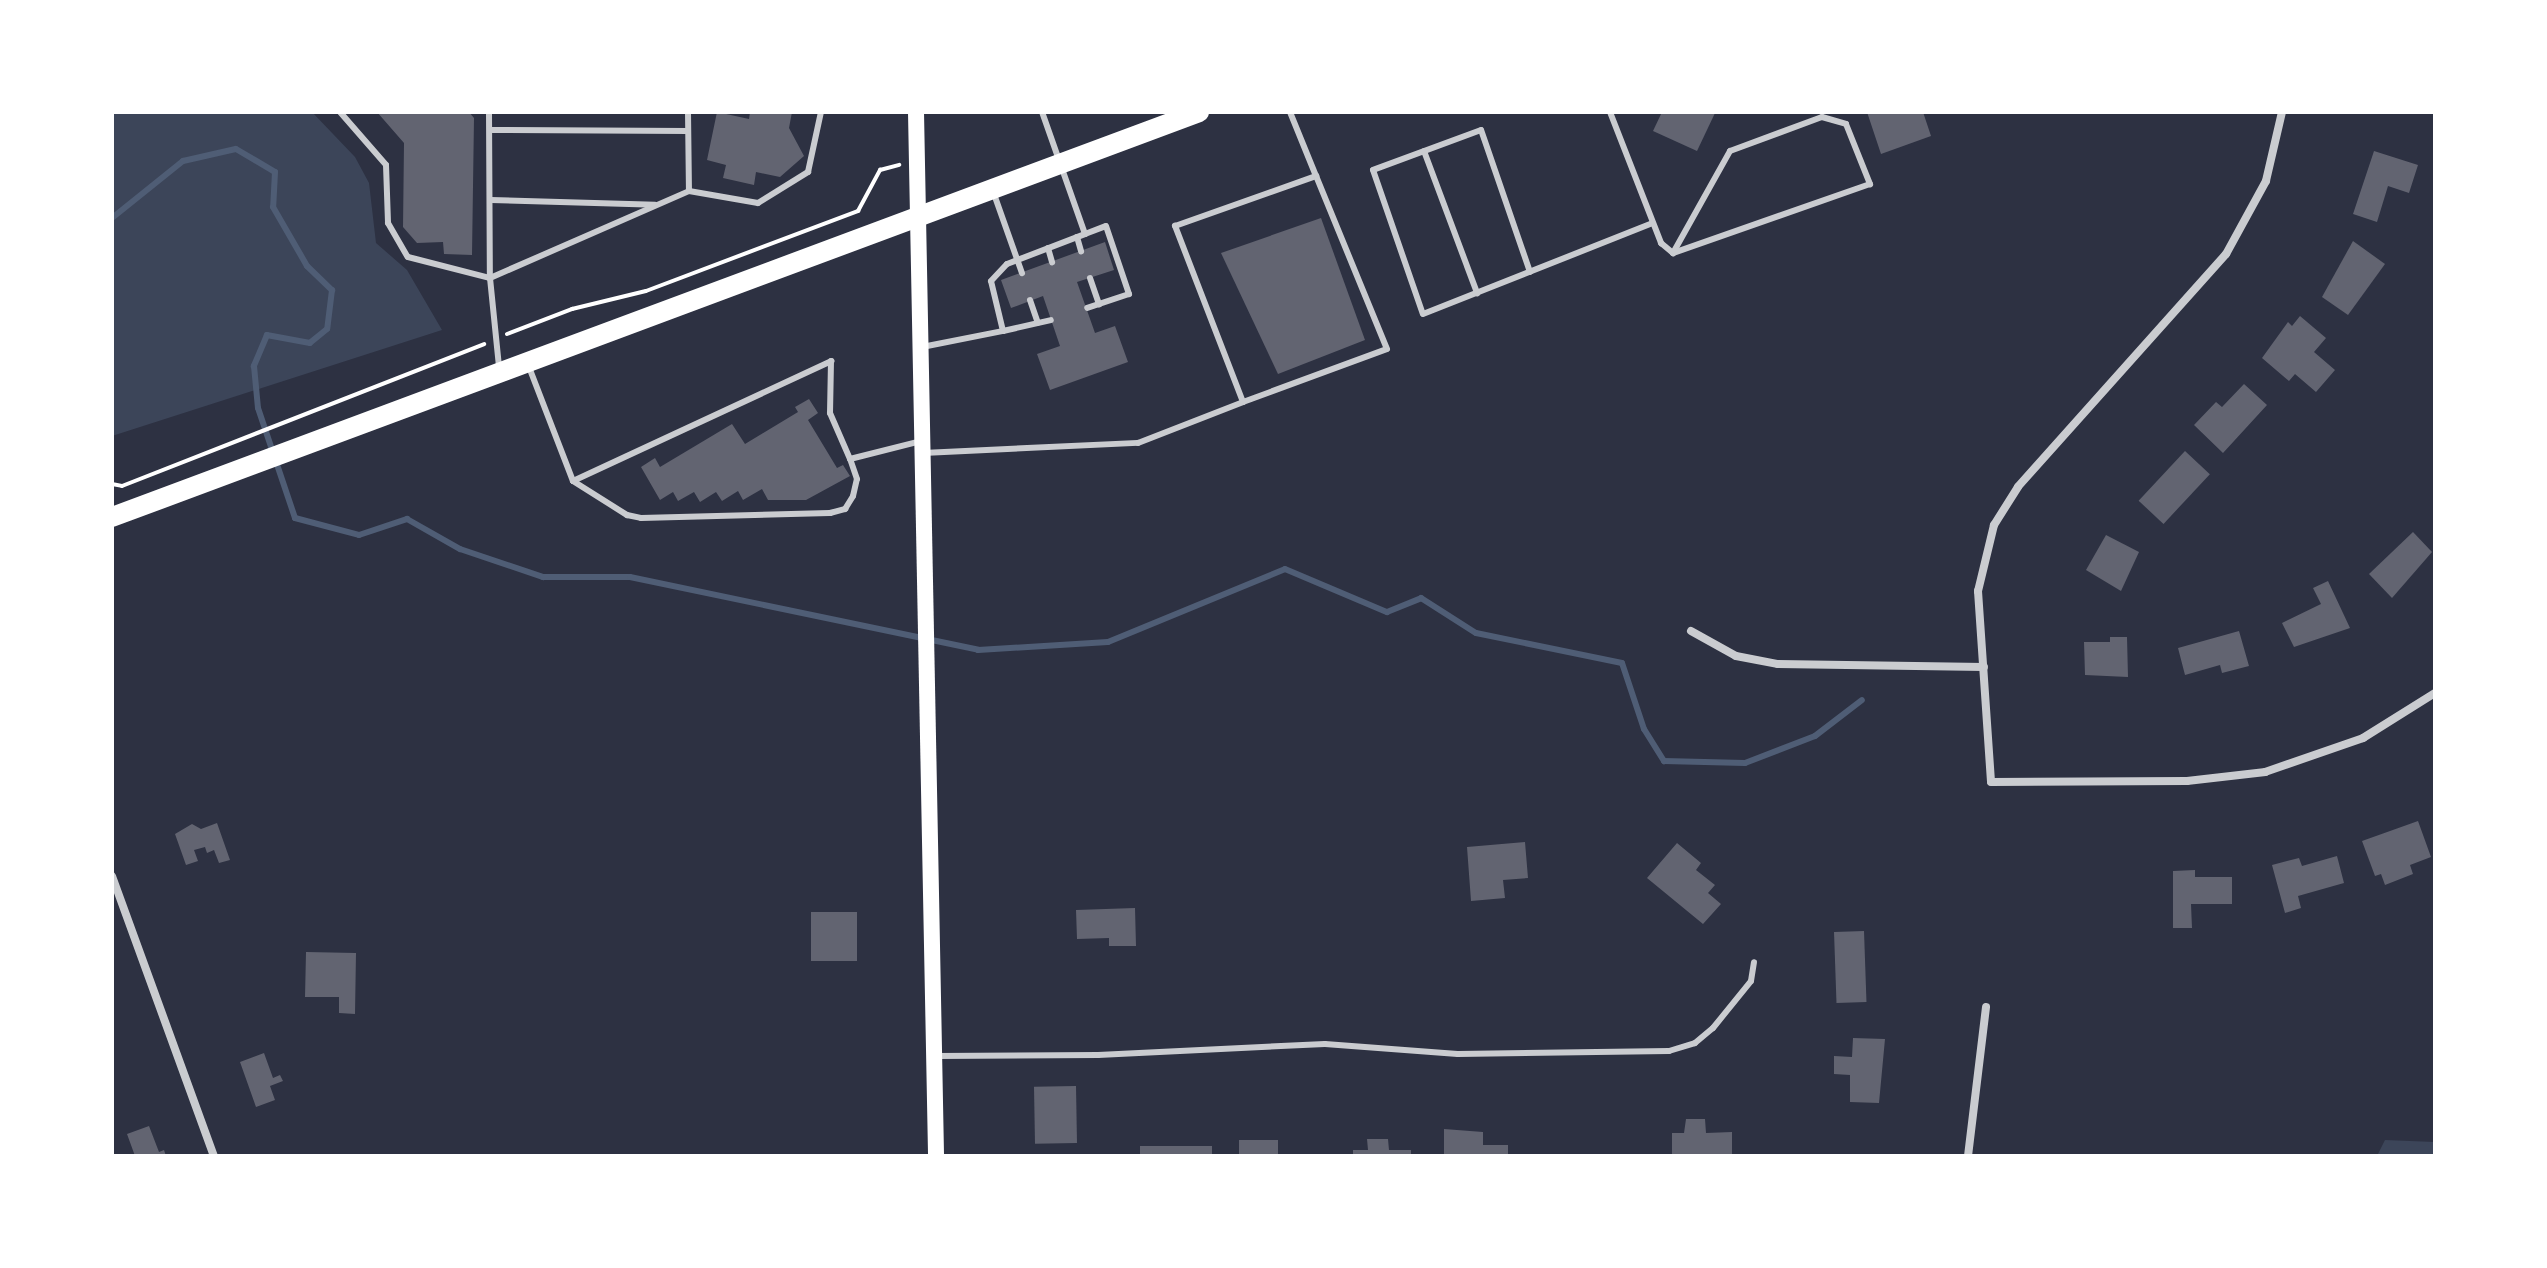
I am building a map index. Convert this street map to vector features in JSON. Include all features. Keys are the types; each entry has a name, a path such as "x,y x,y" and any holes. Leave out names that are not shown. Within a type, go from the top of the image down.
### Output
{"main road":[{"path":"916,112 936,1156"},
{"path":"112,517 1199,112"}],"street":[{"path":"2282,112 2266,181 2226,254 2002,509 1980,567 1991,782 2187,781 2265,772 2363,738 2435,693"},
{"path":"1691,631 1736,656 1769,663 1984,667"},
{"path":"112,876 214,1156"},
{"path":"1968,1156 1986,1007"}],"lane":[{"path":"340,112 386,165 388,223 408,257 490,278 689,191 758,203 808,172 821,112"},
{"path":"489,112 490,278 499,374"},
{"path":"688,112 689,191"},
{"path":"1042,112 1085,234"},
{"path":"850,459 923,447 1138,443 1387,349 1290,112"},
{"path":"1610,112 1661,243 1673,253"},
{"path":"1822,117 1846,124 1870,184 1673,253 1730,151 1822,117"},
{"path":"491,130 688,131"},
{"path":"1530,272 1481,130 1373,170 1423,314 1477,293 1530,272 1653,223"},
{"path":"1424,151 1477,293"},
{"path":"1243,402 1175,226 1316,176"},
{"path":"993,191 1022,273"},
{"path":"491,200 659,205"},
{"path":"1003,331 991,281 1018,259 1106,226 1129,294 1087,308"},
{"path":"1077,237 1081,251"},
{"path":"1048,248 1052,262"},
{"path":"1090,278 1099,304"},
{"path":"1030,300 1038,323"},
{"path":"922,347 1051,320"},
{"path":"528,363 573,481 627,515 641,518 830,513 845,509 853,496 857,479 830,413 831,361 573,481"},
{"path":"934,1056 1098,1055 1325,1044 1458,1054 1669,1051 1695,1043 1713,1028 1751,981 1754,962"}],"path":[{"path":"112,484 122,486 324,410 572,309 646,291 858,211 880,170"}],"shaded area":[{"path":"112,112 312,112 355,157 369,183 376,243 407,270 442,330 112,436"},
{"path":"2385,1140 2435,1142 2435,1156 2377,1156"}],"building":[{"path":"377,112 469,112 474,118 472,255 444,254 443,242 417,243 403,227 404,143"},
{"path":"717,112 749,119 750,112 792,112 789,128 804,156 780,177 756,172 754,185 723,178 726,165 707,160"},
{"path":"1662,112 1715,113 1697,151 1653,131"},
{"path":"1867,112 1923,112 1931,136 1881,154"},
{"path":"2374,151 2418,165 2409,193 2388,186 2377,222 2353,214"},
{"path":"1321,218 1365,340 1278,374 1221,253"},
{"path":"2353,241 2385,264 2348,315 2322,297"},
{"path":"1105,242 1114,270 1077,282 1095,333 1115,326 1128,362 1050,390 1037,354 1060,346 1043,296 1011,308 1001,280"},
{"path":"2300,316 2326,338 2314,352 2335,370 2316,392 2295,374 2289,381 2262,358 2288,322 2292,326"},
{"path":"2244,384 2267,405 2223,453 2194,425 2216,402 2222,407"},
{"path":"809,399 818,413 808,420 837,468 843,465 850,476 806,500 768,500 762,489 743,500 738,491 722,501 716,492 700,502 694,492 678,501 673,492 660,500 641,467 655,458 660,467 732,424 745,444 798,412 795,407"},
{"path":"2185,451 2210,474 2163,524 2139,501"},
{"path":"2413,532 2432,552 2392,598 2369,574"},
{"path":"2106,535 2139,552 2121,591 2086,570"},
{"path":"2328,581 2350,628 2294,647 2282,623 2321,604 2313,588"},
{"path":"2239,631 2249,666 2222,673 2220,665 2185,675 2178,648"},
{"path":"2110,637 2127,637 2128,677 2085,675 2084,642 2110,642"},
{"path":"2418,821 2431,857 2410,865 2413,874 2385,885 2381,874 2375,876 2362,841"},
{"path":"217,823 230,860 219,863 214,850 207,853 205,847 194,850 198,861 186,865 175,834 192,824 201,829"},
{"path":"1525,842 1528,878 1503,880 1505,898 1471,901 1467,847"},
{"path":"1677,843 1701,863 1696,870 1715,885 1708,893 1721,904 1703,924 1647,878"},
{"path":"2337,856 2344,883 2298,896 2301,908 2285,913 2272,865 2299,858 2302,866"},
{"path":"2195,870 2195,877 2232,877 2232,904 2191,904 2192,928 2173,928 2173,871"},
{"path":"1135,908 1136,946 1109,946 1109,938 1077,939 1076,910"},
{"path":"811,912 857,912 857,961 811,961"},
{"path":"1864,931 1866,1002 1836,1003 1834,932"},
{"path":"306,952 356,953 355,1014 339,1013 339,997 305,997"},
{"path":"1853,1038 1885,1039 1879,1103 1850,1102 1850,1075 1834,1074 1834,1056 1852,1057"},
{"path":"264,1053 273,1078 280,1075 283,1081 270,1086 275,1100 256,1107 240,1062"},
{"path":"1076,1086 1077,1143 1035,1144 1034,1087"},
{"path":"1686,1119 1705,1119 1706,1133 1732,1132 1732,1156 1672,1156 1672,1133 1684,1133"},
{"path":"149,1126 159,1152 164,1150 166,1156 135,1156 127,1134"},
{"path":"1444,1129 1483,1132 1483,1145 1508,1145 1508,1156 1444,1156"},
{"path":"1367,1139 1388,1139 1389,1150 1411,1150 1411,1156 1353,1156 1353,1150 1368,1150"},
{"path":"1239,1140 1278,1140 1278,1156 1239,1156"},
{"path":"1140,1146 1212,1146 1212,1156 1140,1156"}],"waterway":[{"path":"112,218 183,161 236,149 275,172 273,207 307,266 332,290 327,329 310,343 267,335 254,366 258,408 295,518 359,535 407,519 460,549 543,577 630,577 978,650 1108,642 1285,569 1387,612 1421,598 1476,633 1622,663 1644,729 1664,761 1745,763 1815,736 1862,700"}]}
